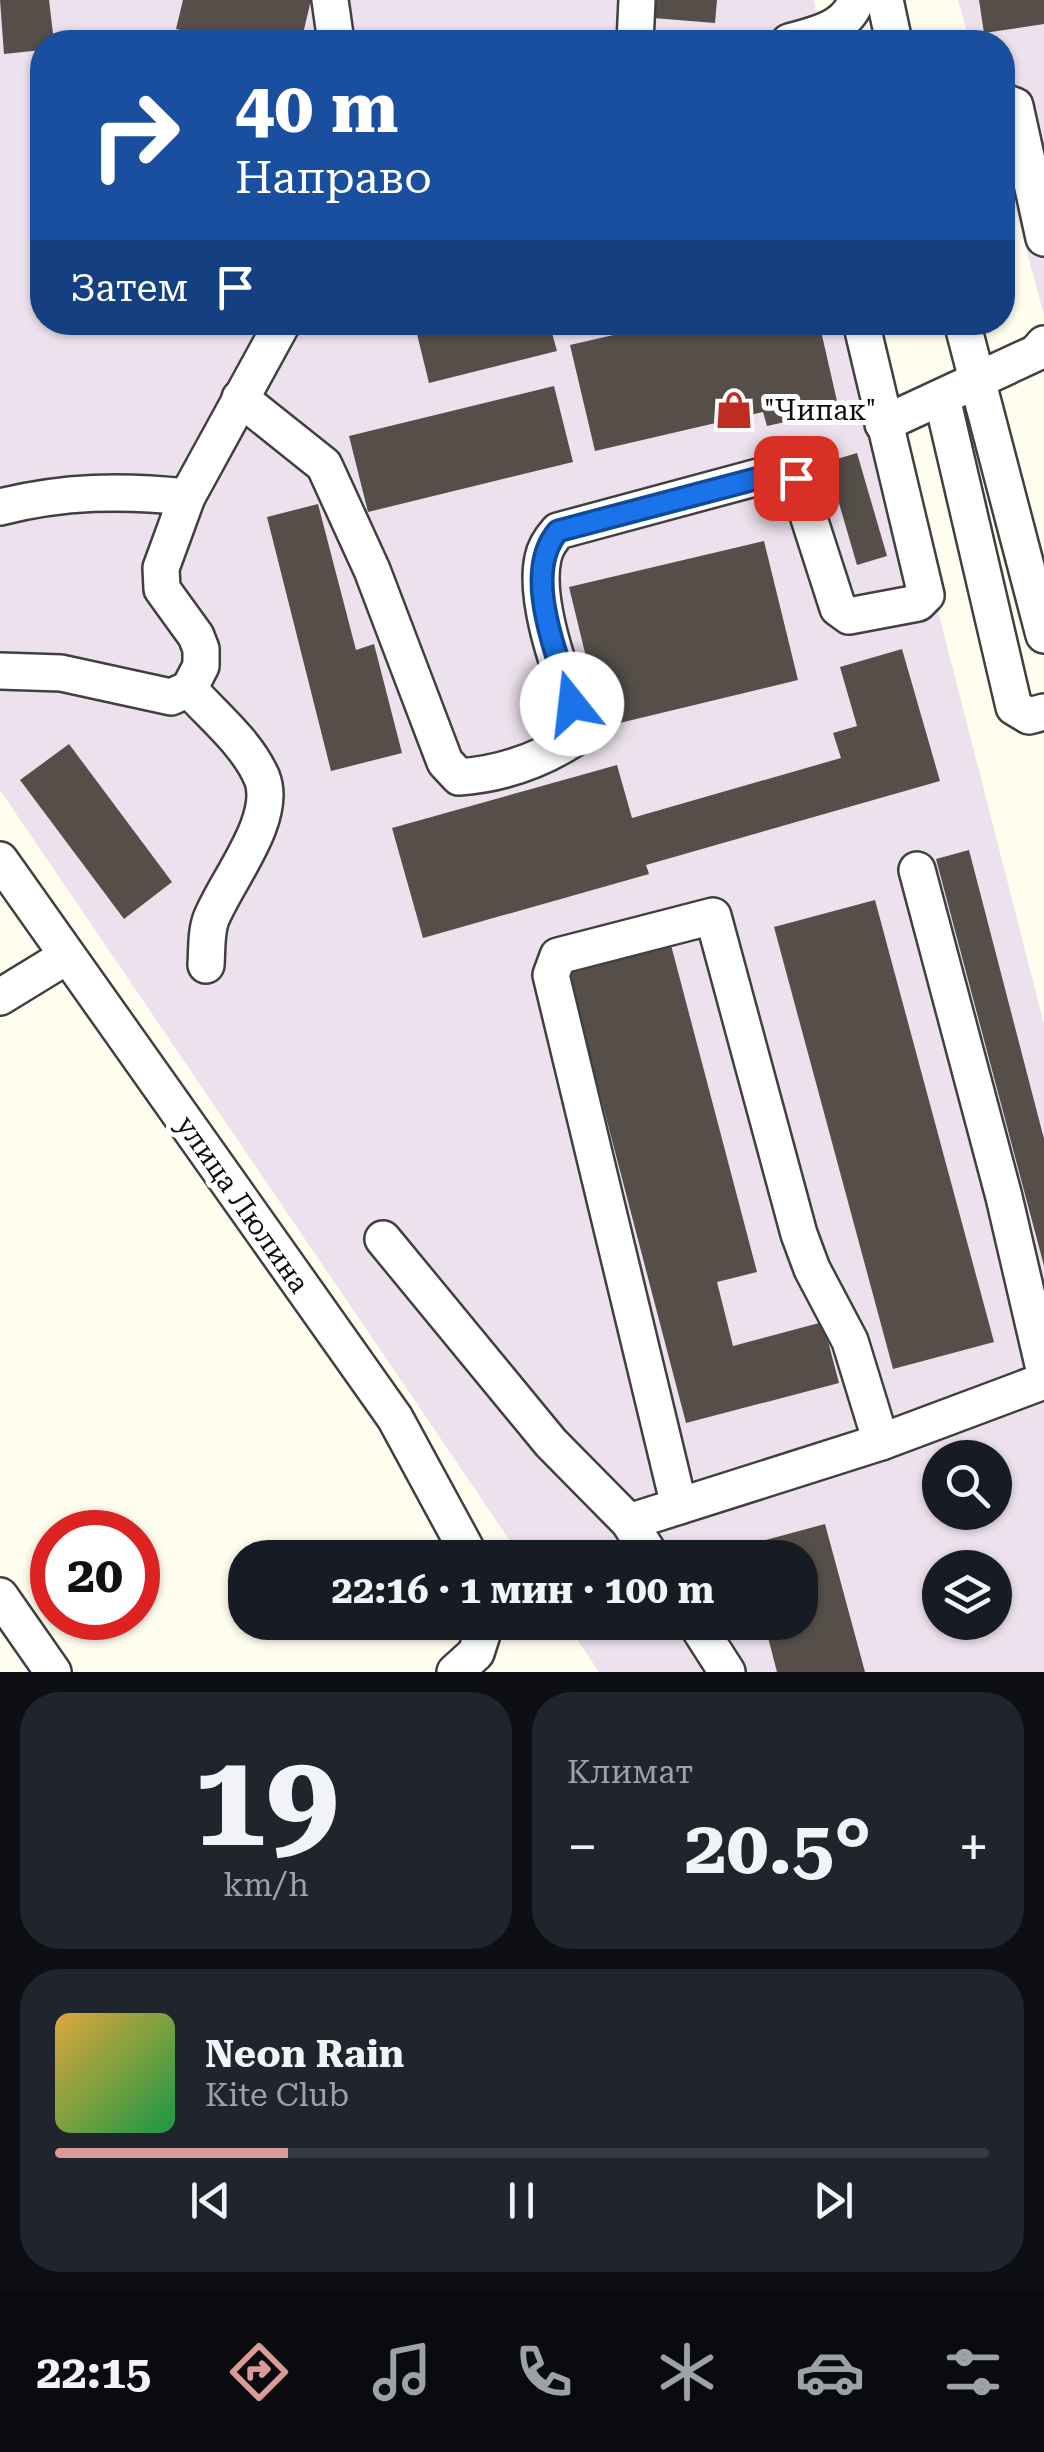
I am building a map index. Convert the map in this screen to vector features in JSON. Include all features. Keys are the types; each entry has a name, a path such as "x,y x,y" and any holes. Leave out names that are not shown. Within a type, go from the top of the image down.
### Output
{"street":[{"path":"330,0 334,30"},
{"path":"636,30 637,0"},
{"path":"826,30 852,13 856,0"},
{"path":"885,0 891,30"},
{"path":"1015,110 1044,238"},
{"path":"0,670 61,673 171,697 189,689 201,666 201,648 162,588 160,577 187,497 276,335"},
{"path":"240,398 324,465 372,570 445,762 458,777 496,775 550,754 573,740 577,721 546,612 542,575 548,542 558,531 786,474 796,478 838,608 849,616 918,603 926,595 864,335"},
{"path":"965,335 1044,635"},
{"path":"883,424 1036,353 1044,344"},
{"path":"942,398 1014,708 1029,716 1044,712"},
{"path":"0,506 41,496 90,491 187,497"},
{"path":"189,689 244,748 264,782 258,834 209,924 206,965"},
{"name":"улица Люлина","path":"0,860 396,1418 461,1540"},
{"path":"917,870 1004,1197 1044,1369"},
{"path":"679,1506 551,975 558,956 714,916 799,1234 850,1342 880,1442"},
{"path":"0,998 66,956"},
{"path":"383,1239 551,1443 629,1522 640,1540"},
{"path":"629,1522 880,1442 1044,1381"},
{"path":"0,1596 54,1672"},
{"path":"457,1670 476,1653 480,1640"},
{"path":"707,1640 727,1672"}],"shaded area":[{"path":"0,0 814,0 820,30 30,30 30,335 878,335 926,564 1044,1024 1044,1672 599,1672 577,1640 818,1640 818,1540 509,1540 0,790"},
{"path":"958,0 1044,0 1044,315 1015,207 1015,30 967,30"}],"building":[{"path":"0,0 49,0 53,30 30,30 30,51 4,54"},
{"path":"183,0 311,0 304,30 176,29"},
{"path":"654,0 717,0 715,23 653,18"},
{"path":"979,0 1044,0 1044,24 984,30"},
{"path":"417,335 553,335 557,351 429,383"},
{"path":"613,335 822,335 839,410 767,426 763,412 595,451 570,345"},
{"path":"554,386 573,462 368,512 349,436"},
{"path":"857,453 887,556 857,565 827,462"},
{"path":"318,504 356,650 374,644 402,753 331,771 267,517"},
{"path":"764,541 798,680 603,727 569,587"},
{"path":"902,649 940,781 646,865 649,874 423,938 392,828 617,765 632,818 841,758 833,733 857,726 840,667"},
{"path":"69,744 172,882 124,919 20,780"},
{"path":"969,850 1044,1139 1044,1266 936,859"},
{"path":"875,900 994,1342 893,1369 774,927"},
{"path":"671,945 757,1272 717,1282 733,1346 823,1322 839,1383 686,1423 568,972"},
{"path":"825,1524 865,1672 777,1672 769,1640 818,1640 818,1540 765,1540"}],"place":[{"name":"\"Чипак\"","path":"734,410"}],"route":[{"path":"572,704 546,612 542,575 548,542 558,531 774,474 796,478"}]}
